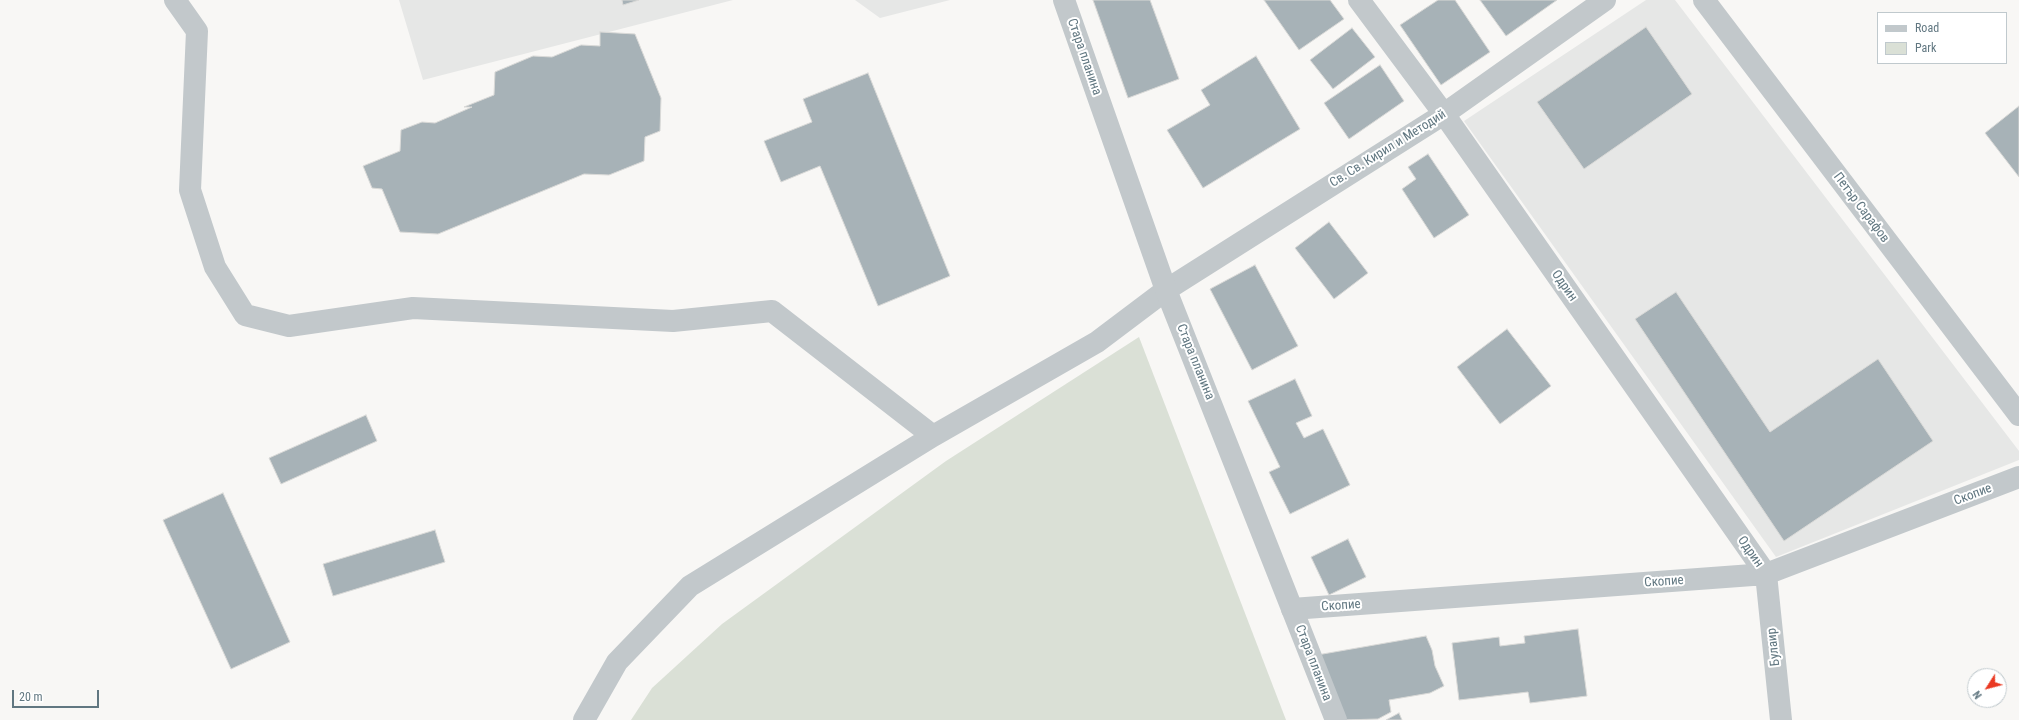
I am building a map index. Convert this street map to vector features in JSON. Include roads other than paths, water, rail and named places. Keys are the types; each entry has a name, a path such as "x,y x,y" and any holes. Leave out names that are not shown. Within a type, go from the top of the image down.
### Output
{"street":[{"path":"175,0 197,31 190,190 215,267 245,315 289,326 413,308 673,321 772,311 933,436"},
{"name":"Стара планина","path":"1064,0 1166,290 1336,720"},
{"name":"Одрин","path":"1359,0 1444,114 1766,574"},
{"name":"Св. Св. Кирил и Методий","path":"584,720 617,662 690,586 933,436 1097,342 1166,290 1444,114 1605,0"},
{"name":"Петър Сарафов","path":"1704,0 2019,415"},
{"name":"Скопие","path":"1292,609 1766,574 2019,477"},
{"name":"Булаир","path":"1766,574 1781,720"}]}
